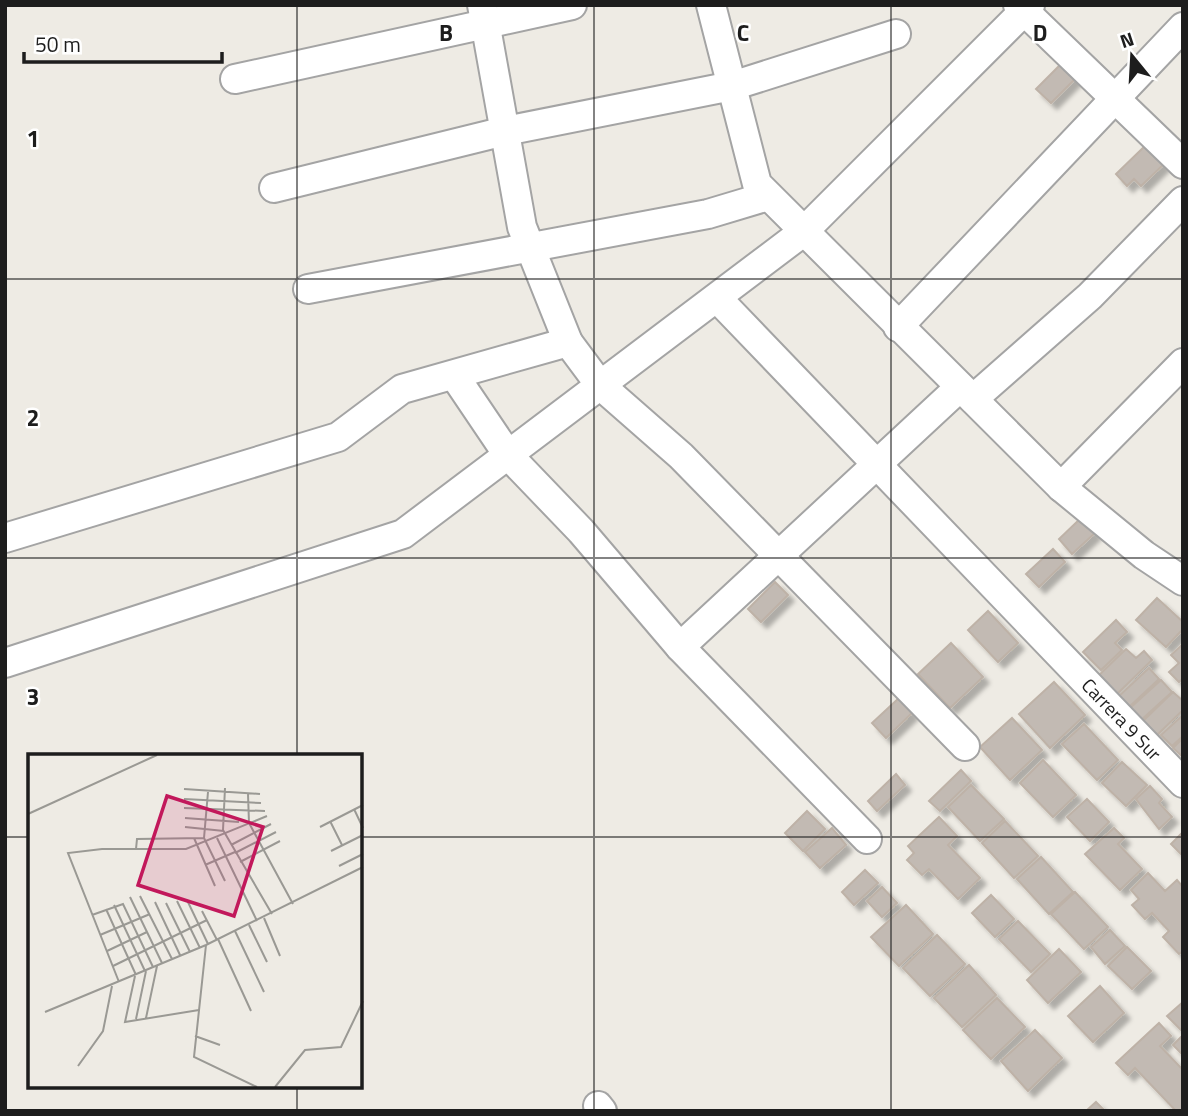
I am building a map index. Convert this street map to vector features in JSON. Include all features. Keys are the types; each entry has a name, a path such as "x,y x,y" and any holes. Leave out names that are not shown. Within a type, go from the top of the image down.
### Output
{"street":[{"path":"235,79 484,15 572,5"},
{"path":"711,5 757,184 1061,487 1144,555 1183,581"},
{"path":"5,663 403,534 803,232 1023,8 1183,164"},
{"path":"484,15 522,228 568,342 600,385 662,437 965,746"},
{"path":"898,327 1183,27"},
{"path":"274,188 505,131 732,86 896,34"},
{"path":"308,289 708,214 768,196"},
{"path":"680,647 780,558 876,465 1090,296 1183,201"},
{"name":"Carrera 9 Sur","path":"717,298 1183,783"},
{"path":"5,538 338,438 402,389 568,342"},
{"path":"1061,487 1183,363"},
{"path":"454,375 508,455 580,531 680,647 867,839"}],"building":[{"path":"1064,61 1079,75 1051,103 1036,89"},
{"path":"1146,145 1164,164 1141,186 1134,179 1127,186 1116,174"},
{"path":"1081,518 1095,533 1072,554 1059,539"},
{"path":"1053,549 1065,562 1039,587 1026,574"},
{"path":"775,582 788,595 761,622 748,609"},
{"path":"1157,598 1183,622 1183,629 1166,647 1136,620"},
{"path":"988,611 1018,643 998,662 968,630"},
{"path":"1116,620 1127,632 1115,643 1122,650 1101,670 1083,652"},
{"path":"951,643 983,677 950,708 918,674"},
{"path":"1183,644 1183,678 1179,682 1169,672 1179,663 1171,655"},
{"path":"1126,649 1136,658 1144,651 1152,660 1114,697 1096,678"},
{"path":"1149,668 1159,679 1128,708 1118,697"},
{"path":"1161,680 1172,692 1140,721 1129,709"},
{"path":"1054,682 1085,715 1050,748 1019,714"},
{"path":"1173,692 1183,701 1183,710 1156,736 1142,722"},
{"path":"899,698 912,713 886,738 872,723"},
{"path":"1183,715 1183,736 1172,746 1161,735"},
{"path":"1012,718 1042,750 1010,780 980,747"},
{"path":"1084,724 1118,760 1097,780 1062,744"},
{"path":"1183,738 1183,757 1173,748"},
{"path":"1043,760 1076,795 1053,817 1020,783"},
{"path":"1122,762 1147,785 1126,806 1102,783"},
{"path":"961,770 971,781 940,811 929,801"},
{"path":"896,774 905,785 877,811 868,801"},
{"path":"971,785 1004,819 980,841 948,807"},
{"path":"1150,786 1162,799 1159,803 1172,817 1159,829 1136,799"},
{"path":"1087,799 1109,822 1090,841 1067,817"},
{"path":"807,811 825,829 803,851 785,833"},
{"path":"939,817 957,836 948,845 980,878 958,899 929,869 922,875 907,860 914,853 908,846"},
{"path":"1005,821 1038,856 1014,878 982,843"},
{"path":"832,828 846,845 820,868 805,852"},
{"path":"1114,828 1124,838 1118,844 1142,869 1120,890 1085,854"},
{"path":"1183,832 1183,856 1171,844"},
{"path":"1041,857 1073,892 1049,914 1017,879"},
{"path":"865,870 878,883 854,905 842,892"},
{"path":"1148,873 1165,891 1177,880 1183,887 1183,951 1179,954 1163,937 1169,931 1152,913 1145,919 1132,905 1139,899 1131,890"},
{"path":"882,887 897,903 882,917 867,901"},
{"path":"1075,892 1108,927 1084,949 1051,914"},
{"path":"991,895 1014,919 995,937 972,913"},
{"path":"906,905 933,934 899,966 871,937"},
{"path":"1018,921 1050,954 1031,972 999,939"},
{"path":"1110,930 1125,946 1105,964 1091,947"},
{"path":"937,935 965,964 930,996 903,968"},
{"path":"1127,947 1151,971 1132,989 1108,966"},
{"path":"1059,949 1081,972 1048,1003 1027,980"},
{"path":"969,965 996,995 962,1027 934,998"},
{"path":"1100,986 1124,1013 1093,1042 1068,1016"},
{"path":"997,998 1025,1027 991,1059 963,1030"},
{"path":"1183,1002 1183,1032 1167,1016"},
{"path":"1159,1023 1171,1036 1160,1046 1183,1070 1183,1111 1176,1111 1135,1068 1128,1075 1116,1063"},
{"path":"1035,1030 1062,1058 1028,1091 1001,1061"},
{"path":"1181,1037 1183,1039 1183,1055 1173,1045"},
{"path":"1096,1102 1105,1111 1086,1111"}]}
